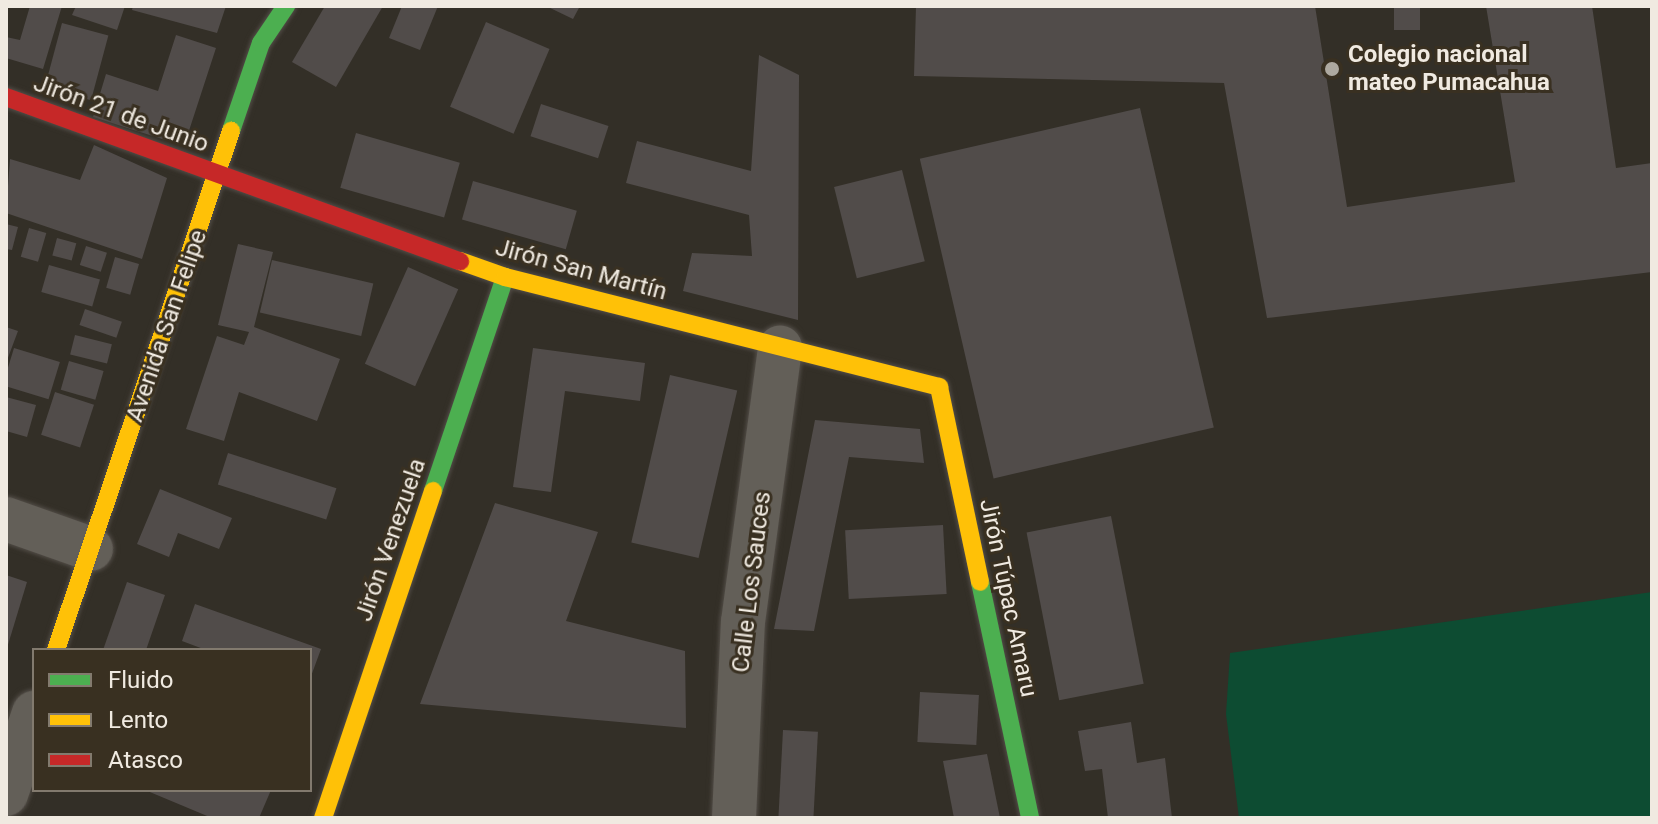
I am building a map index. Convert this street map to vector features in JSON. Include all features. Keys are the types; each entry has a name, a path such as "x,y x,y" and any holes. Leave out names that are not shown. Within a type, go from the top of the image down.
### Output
{"street":[{"name":"Avenida San Felipe","path":"57,648 219,176 261,43 286,6"},
{"name":"Jirón 21 de Junio","path":"6,97 219,176"},
{"name":"Jirón San Martín","path":"219,176 505,277 939,387"},
{"name":"Jirón Venezuela","path":"323,818 505,277"},
{"name":"Calle Los Sauces","path":"734,818 743,622 780,347"},
{"name":"Jirón Túpac Amaru","path":"939,387 1030,818"},
{"path":"6,519 91,549"},
{"path":"6,794 32,719"}],"green space":[{"path":"1652,592 1652,818 1239,818 1226,714 1230,653"}],"building":[{"path":"30,6 62,6 43,69 6,58 6,37 20,40"},
{"path":"76,6 125,6 117,30 72,15"},
{"path":"133,6 226,6 217,33 132,10"},
{"path":"325,6 383,6 336,87 292,62"},
{"path":"402,6 438,6 420,50 389,38"},
{"path":"546,6 580,6 573,19"},
{"path":"916,6 1315,6 1347,207 1515,182 1486,6 1592,6 1616,168 1652,163 1652,272 1267,318 1224,83 914,76"},
{"path":"1394,6 1420,6 1420,30 1394,30"},
{"path":"486,22 550,49 514,134 450,107"},
{"path":"62,23 108,35 91,100 45,88"},
{"path":"176,35 216,48 184,146 93,117 106,74 158,91"},
{"path":"759,55 799,75 798,320 683,291 692,253 752,256 749,215 626,183 637,141 751,171"},
{"path":"541,104 609,126 598,158 530,136"},
{"path":"1140,108 1214,428 994,478 920,159"},
{"path":"356,133 460,163 444,218 340,188"},
{"path":"94,145 167,178 142,259 6,213 10,159 80,180"},
{"path":"902,170 925,261 857,278 834,187"},
{"path":"473,181 577,211 566,249 462,219"},
{"path":"6,224 18,227 12,250 6,249"},
{"path":"29,228 46,233 38,262 21,257"},
{"path":"57,238 76,243 72,261 52,255"},
{"path":"238,244 273,252 254,327 340,359 317,421 239,392 224,441 186,429 217,336 244,345 249,332 218,325"},
{"path":"86,246 107,253 101,272 80,265"},
{"path":"115,257 139,264 130,295 106,288"},
{"path":"272,260 373,283 361,336 260,313"},
{"path":"49,265 100,280 92,307 41,292"},
{"path":"408,267 458,289 415,386 365,364"},
{"path":"85,309 122,322 116,338 79,325"},
{"path":"6,327 18,331 6,363"},
{"path":"75,335 112,344 107,364 70,354"},
{"path":"14,348 60,362 49,399 6,386 6,374"},
{"path":"533,348 645,363 640,401 565,391 551,492 513,487"},
{"path":"69,361 104,371 95,400 61,390"},
{"path":"670,375 737,391 699,558 631,543"},
{"path":"55,392 94,405 80,447 41,435"},
{"path":"6,397 36,405 27,437 6,431"},
{"path":"815,420 920,429 924,463 849,457 814,631 774,629"},
{"path":"228,453 336,488 326,520 218,484"},
{"path":"160,489 232,518 219,549 178,533 169,557 137,544"},
{"path":"495,503 598,532 566,621 685,651 686,728 420,704"},
{"path":"1111,516 1144,684 1059,700 1027,532"},
{"path":"943,525 947,594 849,599 845,530"},
{"path":"6,575 27,582 7,648 6,648"},
{"path":"127,582 165,595 147,648 104,648"},
{"path":"195,604 321,649 312,674 312,648 201,648 182,641"},
{"path":"920,692 979,695 976,745 917,742"},
{"path":"1131,722 1137,763 1165,758 1172,818 1108,818 1102,769 1085,771 1078,731"},
{"path":"783,730 818,732 813,818 778,818"},
{"path":"987,754 1000,818 954,818 943,761"},
{"path":"150,792 270,792 259,818 212,818"}],"traffic: fast":[{"path":"231,131 261,43 286,6"},
{"path":"433,491 505,277"},
{"path":"980,582 1030,818"}],"traffic: slow":[{"path":"57,648 231,131"},
{"path":"460,261 505,277 939,387 980,582"},
{"path":"323,818 433,491"}],"traffic: jam":[{"path":"6,97 460,261"}],"place":[{"name":"Colegio nacional mateo Pumacahua","path":"1332,69"}]}
